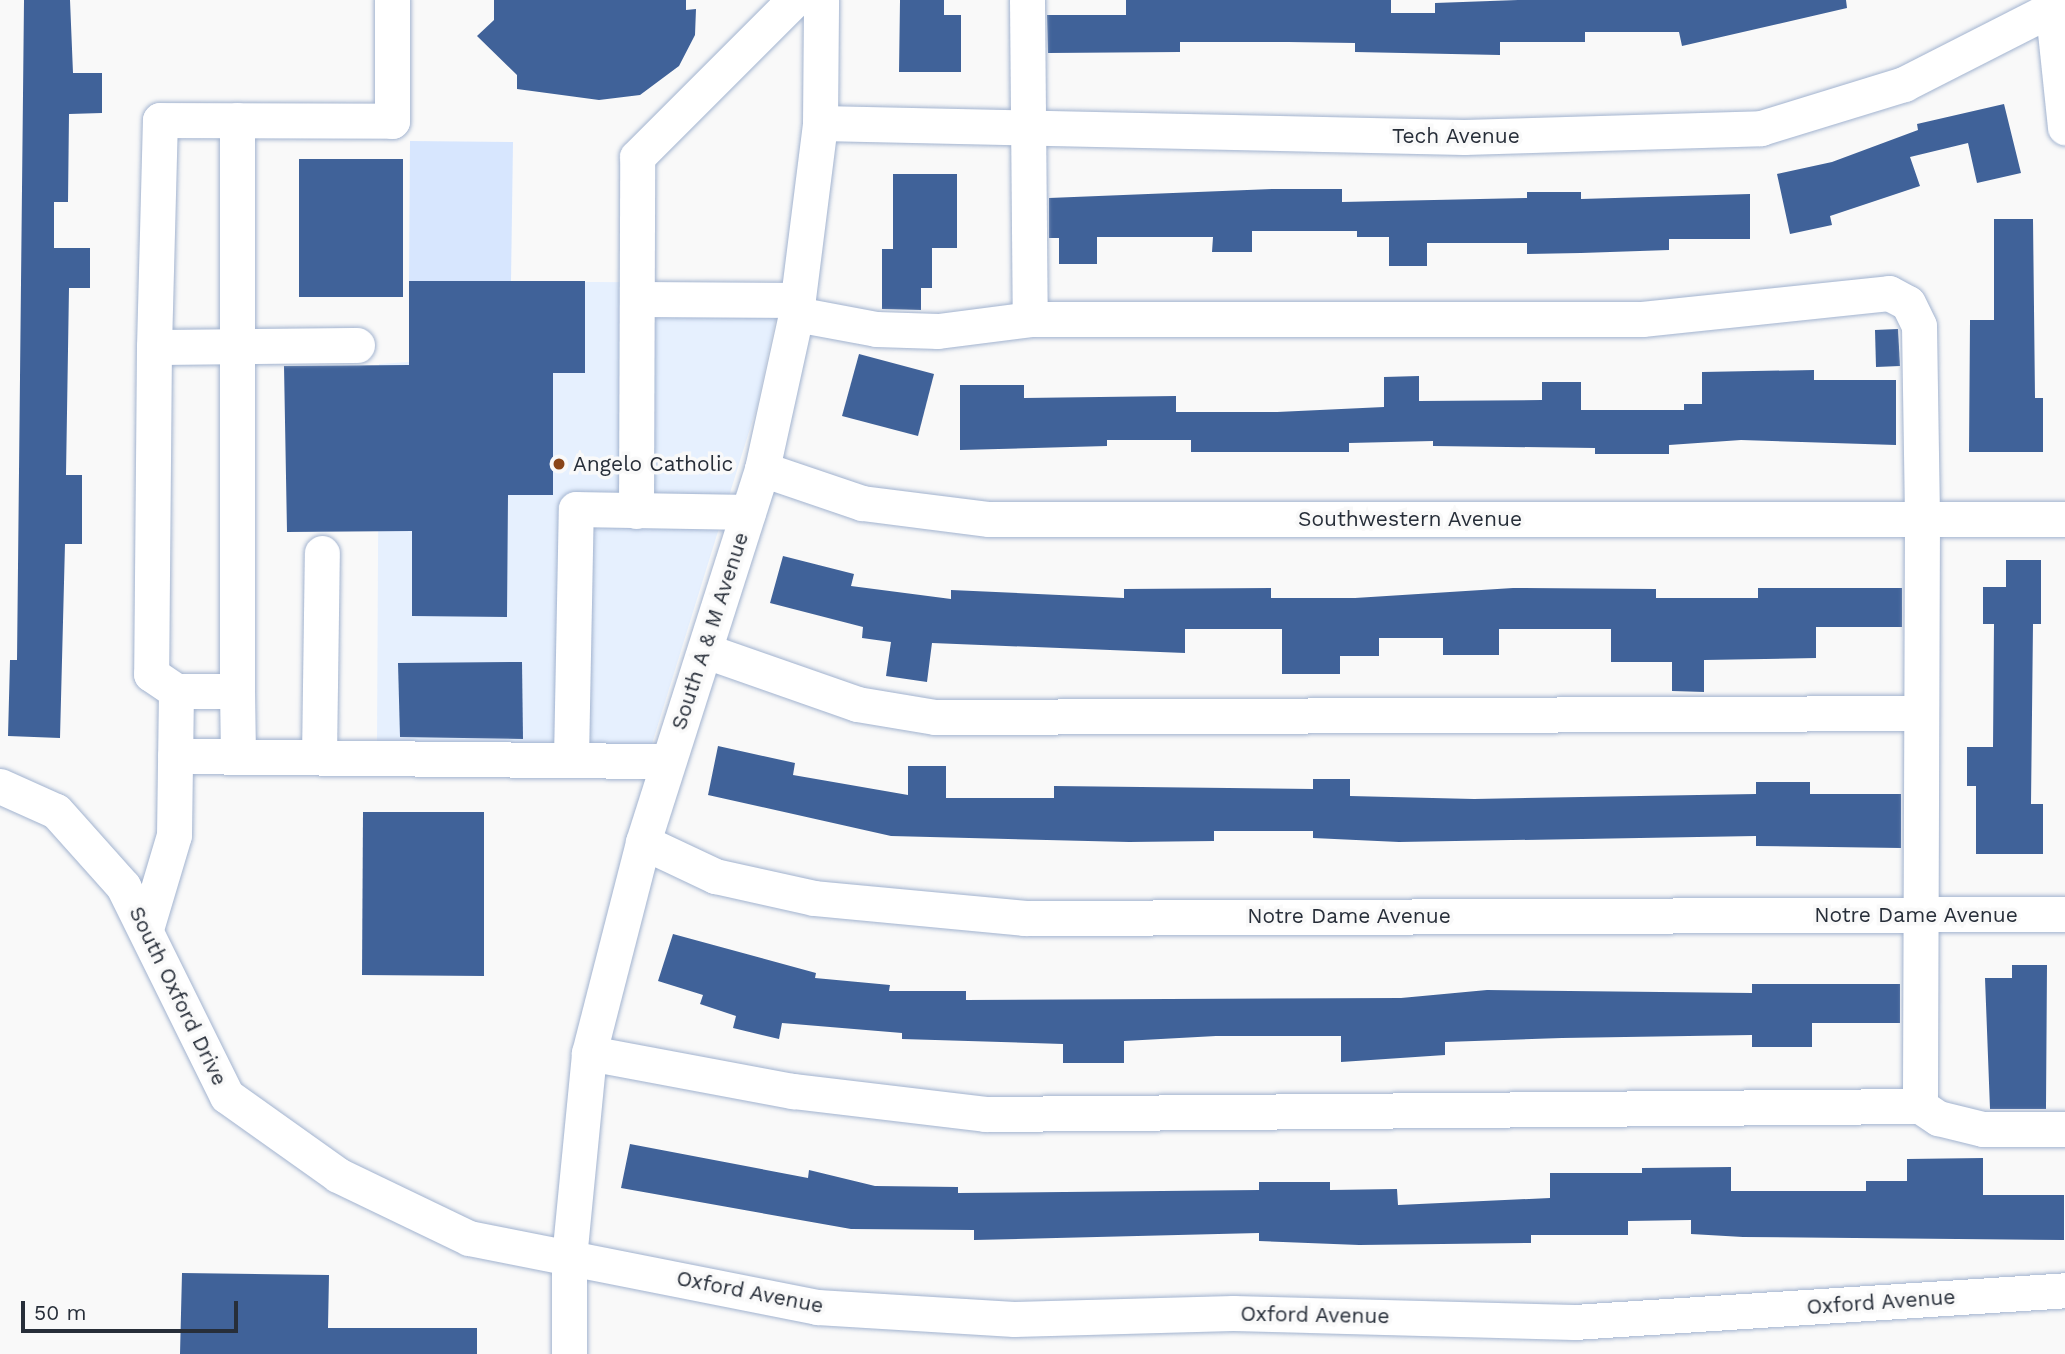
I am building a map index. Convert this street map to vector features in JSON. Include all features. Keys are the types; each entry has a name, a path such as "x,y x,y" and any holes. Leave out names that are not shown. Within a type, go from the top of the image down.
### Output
{"street":[{"path":"237,691 176,691 151,674 153,347 160,120 392,121 392,0"},
{"path":"636,511 637,157 793,0"},
{"name":"South A & M Avenue","path":"569,1354 569,1258 589,1053 643,842 762,469 797,307 820,123 821,0"},
{"path":"1027,0 1030,319"},
{"path":"2059,7 2065,127"},
{"name":"Tech Avenue","path":"820,123 1464,138 1761,128 1904,84 2059,7"},
{"path":"237,120 238,756"},
{"path":"638,299 797,307 876,330 938,331 1030,319 1642,319 1889,293 1908,303 1919,326 1923,519 1920,1106"},
{"path":"153,347 357,345"},
{"name":"Southwestern Avenue","path":"762,469 862,503 989,519 2065,519"},
{"path":"571,759 576,509 748,512"},
{"path":"318,757 322,553"},
{"path":"706,651 858,704 935,717 1921,713"},
{"path":"146,929 174,835 176,691"},
{"path":"176,756 668,761"},
{"name":"South Oxford Drive","path":"0,786 56,811 123,886 227,1096 338,1175 469,1238 569,1258"},
{"name":"Notre Dame Avenue","path":"643,842 715,876 814,898 1024,918 2065,914"},
{"path":"589,1053 818,1095 985,1114 1920,1106 1938,1118 1983,1129 2065,1129"},
{"name":"Oxford Avenue","path":"569,1258 817,1307 1014,1319 1233,1313 1574,1322 2065,1290"}],"shaded area":[{"path":"410,141 513,142 511,281 409,281"},
{"name":"Angelo Catholic","path":"409,281 783,283 757,406 651,747 377,744 379,364 409,362"}],"building":[{"path":"24,0 70,0 73,73 102,73 102,113 69,114 68,202 54,202 54,248 90,248 90,288 69,288 66,475 82,475 82,544 65,544 60,738 8,736 10,660 17,660"},
{"path":"494,0 686,0 686,10 696,9 695,35 679,66 640,95 599,100 517,89 517,75 477,36 494,20"},
{"path":"900,0 944,0 944,15 961,15 961,72 899,72"},
{"path":"1126,0 1391,0 1391,13 1435,13 1435,3 1518,0 1846,0 1847,8 1682,46 1679,32 1585,32 1585,42 1500,42 1500,55 1355,52 1355,43 1288,42 1180,42 1180,52 1048,53 1047,15 1126,15"},
{"path":"2004,104 2021,173 1977,183 1968,143 1910,157 1920,186 1830,216 1832,225 1790,234 1777,174 1832,162 1918,130 1917,124"},
{"path":"299,159 403,159 403,297 299,297"},
{"path":"893,174 957,174 957,248 932,248 932,288 921,288 921,310 882,309 882,249 893,249"},
{"path":"1272,189 1342,189 1342,202 1527,198 1527,192 1581,192 1581,199 1750,194 1750,239 1669,239 1669,250 1527,254 1527,243 1427,243 1427,266 1389,266 1389,237 1357,237 1357,231 1252,231 1252,252 1212,252 1213,237 1097,237 1097,264 1059,264 1059,238 1049,238 1049,198"},
{"path":"1994,219 2033,219 2035,398 2043,398 2043,452 1969,452 1970,320 1994,320"},
{"path":"409,281 585,281 585,373 553,373 553,495 508,495 507,617 412,616 412,531 287,532 284,366 409,365"},
{"path":"1898,329 1900,366 1876,367 1875,330"},
{"path":"859,354 934,374 918,436 842,416"},
{"path":"1814,370 1814,380 1896,380 1896,445 1741,440 1669,445 1669,454 1595,454 1595,448 1433,446 1433,441 1349,443 1349,452 1191,452 1191,440 1107,440 1107,446 960,450 960,385 1024,385 1024,398 1176,396 1176,412 1277,412 1384,407 1384,377 1419,376 1419,401 1542,400 1542,382 1581,382 1581,410 1684,410 1684,404 1702,404 1702,372"},
{"path":"783,556 854,574 851,586 951,599 951,590 1124,598 1124,589 1271,588 1271,598 1355,598 1513,588 1656,589 1656,598 1758,598 1758,588 1902,588 1902,627 1816,627 1816,658 1704,660 1704,692 1672,691 1672,662 1611,662 1611,629 1499,629 1499,655 1443,655 1443,638 1379,638 1379,656 1340,656 1340,674 1282,674 1282,629 1185,629 1185,653 932,643 927,682 886,676 891,642 862,638 863,627 770,603"},
{"path":"2006,560 2041,560 2041,624 2033,624 2031,804 2043,804 2043,854 1976,854 1976,786 1967,786 1967,747 1993,747 1994,624 1983,624 1983,587 2006,587"},
{"path":"522,662 523,739 400,737 398,663"},
{"path":"718,746 795,763 793,775 908,795 908,766 946,766 946,798 1054,798 1054,786 1313,789 1313,779 1350,779 1350,796 1474,799 1756,794 1756,782 1810,782 1810,794 1901,794 1901,848 1756,846 1756,836 1399,842 1313,838 1313,831 1214,831 1214,841 1129,842 891,836 708,795"},
{"path":"363,812 484,812 484,976 362,975"},
{"path":"673,934 816,973 815,978 890,985 889,991 966,991 966,1000 1401,998 1487,990 1752,993 1752,984 1900,984 1900,1023 1812,1023 1812,1047 1752,1047 1752,1035 1562,1038 1445,1042 1445,1055 1341,1062 1341,1036 1216,1036 1124,1041 1124,1063 1063,1063 1063,1044 902,1039 902,1033 782,1023 779,1039 733,1028 736,1016 700,1004 703,995 658,981"},
{"path":"2012,965 2047,965 2046,1109 1990,1109 1985,978 2012,978"},
{"path":"630,1144 808,1178 809,1170 875,1186 958,1187 958,1193 1259,1190 1259,1182 1330,1182 1330,1190 1397,1189 1398,1205 1550,1198 1550,1173 1642,1173 1642,1168 1731,1167 1731,1191 1866,1191 1866,1181 1907,1181 1907,1159 1983,1158 1983,1195 2064,1195 2064,1240 1743,1237 1691,1234 1691,1220 1628,1221 1628,1235 1531,1235 1531,1243 1359,1245 1259,1241 1259,1233 974,1240 974,1230 851,1229 621,1188"},
{"path":"182,1273 329,1275 328,1328 477,1328 477,1354 180,1354"}],"place":[{"name":"Angelo Catholic","path":"559,464"}]}
